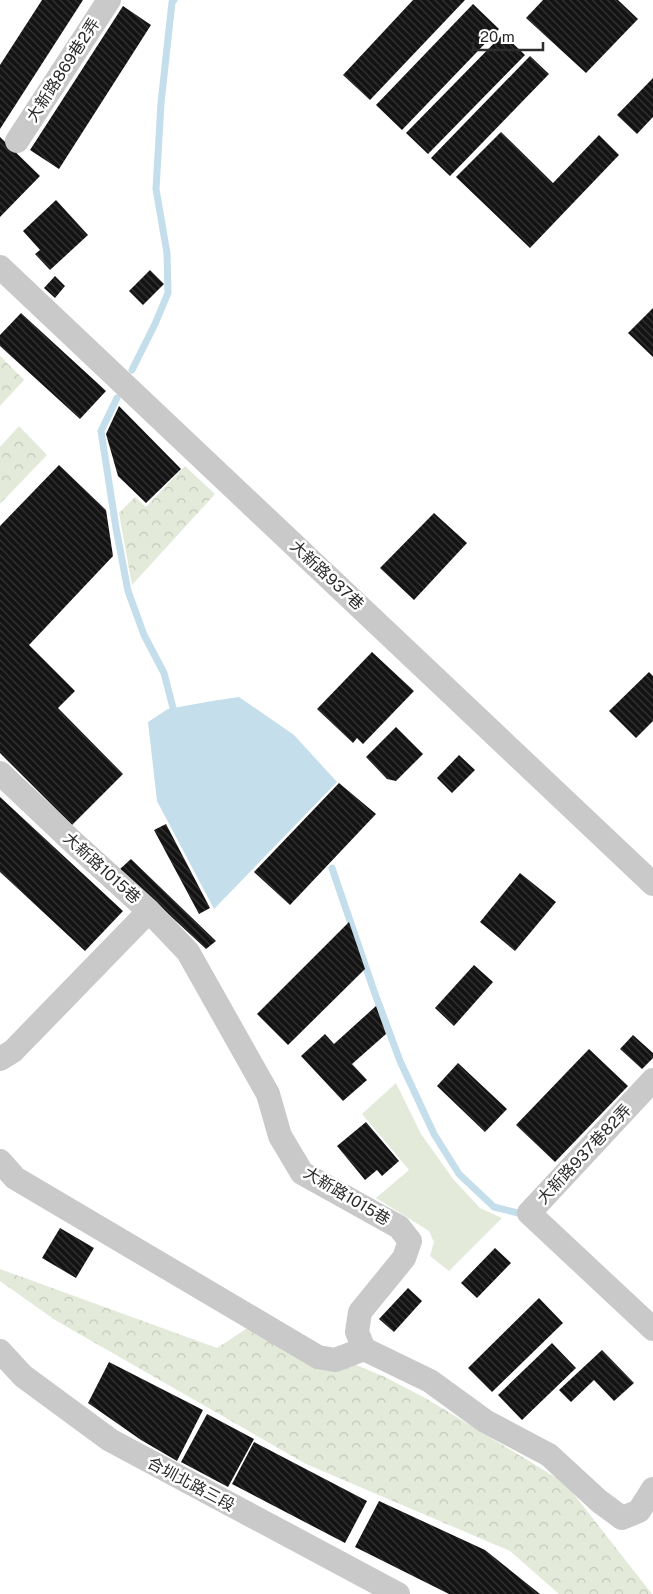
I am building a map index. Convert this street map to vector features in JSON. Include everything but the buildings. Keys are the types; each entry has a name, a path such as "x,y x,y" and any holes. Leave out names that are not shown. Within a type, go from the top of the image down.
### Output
{"street":[{"name":"大新路869巷2弄","path":"17,141 110,0"},
{"name":"大新路937巷","path":"0,267 653,884"},
{"name":"大新路1015巷","path":"0,773 149,911 188,952 268,1094 280,1136 302,1174 399,1228 410,1242 404,1258 360,1312 357,1332 364,1349"},
{"path":"0,1059 13,1051 149,911"},
{"name":"大新路937巷82弄","path":"653,1080 529,1213 653,1329"},
{"path":"0,1161 15,1178 318,1357 336,1360 364,1349 430,1381 485,1421 550,1455 599,1501 622,1518 639,1511 653,1489"},
{"name":"合圳北路三段","path":"0,1352 23,1376 110,1440 363,1586 398,1594"}],"green space":[{"path":"0,356 24,380 0,406"},
{"path":"19,426 47,455 0,504 0,447"},
{"path":"185,466 215,494 132,585 119,513 135,497 146,507"},
{"path":"396,1083 421,1134 453,1179 480,1208 502,1218 449,1271 430,1256 434,1242 429,1231 376,1198 409,1170 362,1114"},
{"path":"0,1269 217,1348 255,1323 385,1377 427,1399 565,1483 652,1594 559,1594 510,1551 306,1464 55,1320 0,1281"}],"water":[{"path":"239,697 294,735 337,782 214,909 157,801 148,722 168,709"}],"waterway":[{"path":"132,370 168,293 167,253 156,189 161,103 172,2 174,0"},
{"path":"117,398 101,431 116,528 128,591 144,635 164,673 173,708"},
{"path":"332,868 400,1061 434,1134 459,1174 494,1207 518,1213"}]}
